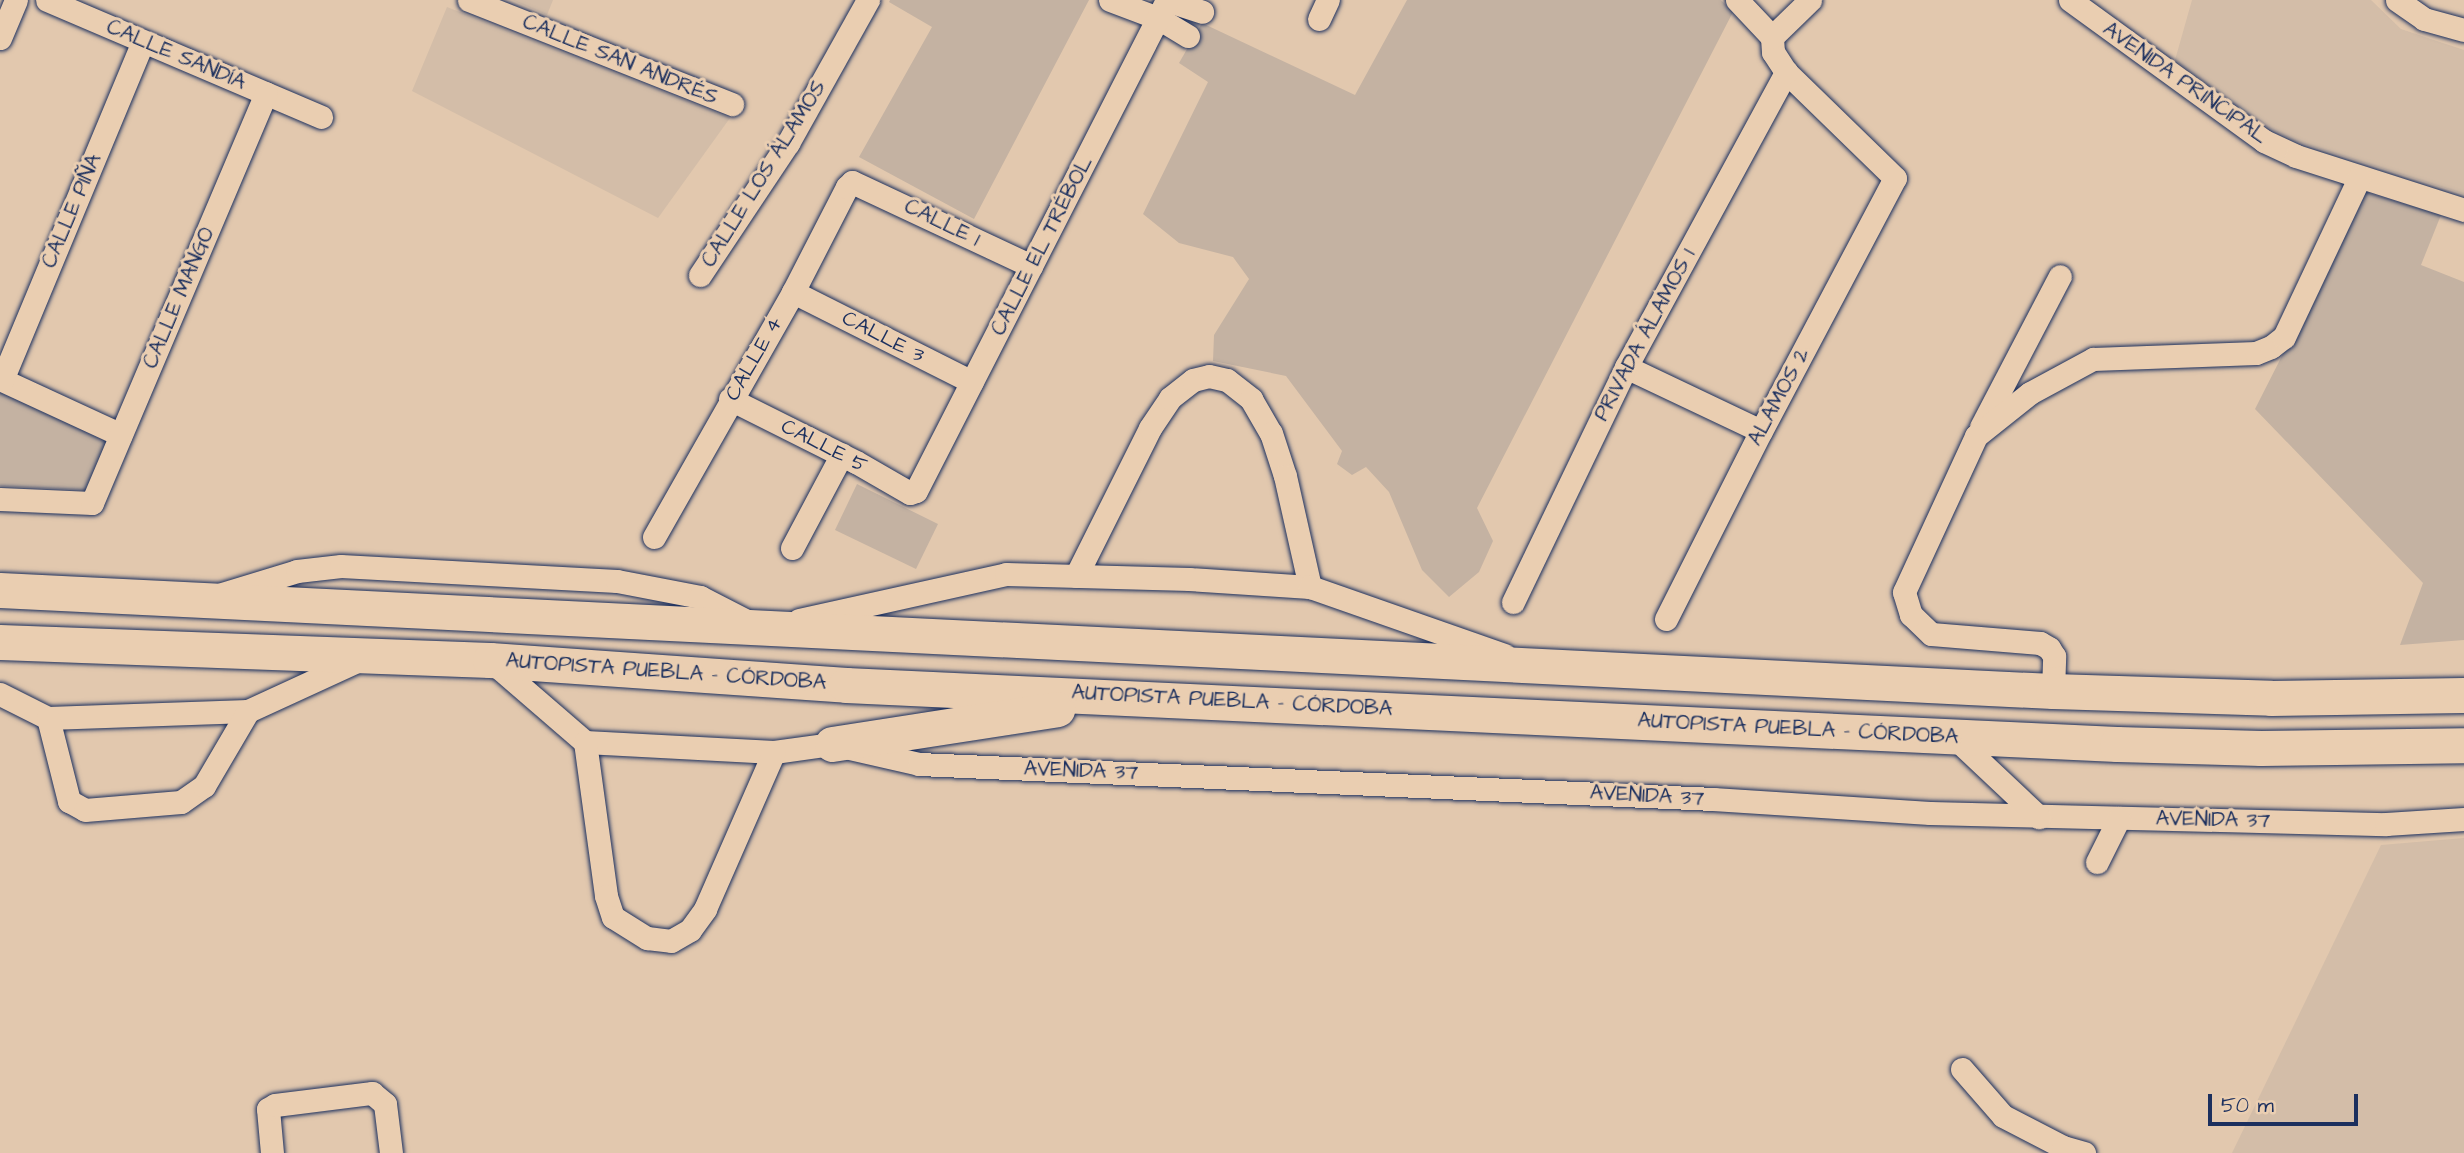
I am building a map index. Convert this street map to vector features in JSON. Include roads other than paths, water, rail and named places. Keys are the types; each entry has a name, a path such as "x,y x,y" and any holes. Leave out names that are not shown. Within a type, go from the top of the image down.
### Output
{"highway":[{"path":"0,590 2053,691 2271,698 2464,695"},
{"name":"AUTOPISTA PUEBLA - CÓRDOBA","path":"0,642 490,660 846,685 1148,697 1954,737 2261,748 2464,744"},
{"path":"832,744 1148,697"}],"street":[{"path":"0,38 16,0"},
{"name":"CALLE SANDÍA","path":"47,0 321,117"},
{"name":"CALLE SAN ANDRÉS","path":"469,0 732,104"},
{"name":"CALLE LOS ÁLAMOS","path":"700,275 788,143 868,0"},
{"path":"1111,0 1165,5 1202,12"},
{"path":"1737,0 1772,37 1773,52 1786,72"},
{"path":"1772,37 1810,0"},
{"name":"AVENIDA PRINCIPAL","path":"2070,0 2264,141 2296,156 2359,178 2464,210"},
{"path":"2397,0 2424,19 2464,30"},
{"path":"1165,5 1188,36"},
{"name":"CALLE EL TRÉBOL","path":"916,491 1165,5"},
{"name":"CALLE PIÑA","path":"1,379 143,42"},
{"name":"ALAMOS 2","path":"1666,619 1760,431 1895,177 1786,72"},
{"name":"PRIVADA ÁLAMOS 1","path":"1513,602 1626,367 1786,72"},
{"name":"CALLE MANGO","path":"0,499 92,503 266,93"},
{"path":"1976,436 2029,393 2093,359 2256,353 2271,347 2284,337 2359,178"},
{"name":"CALLE 1","path":"852,183 1031,266"},
{"name":"CALLE 4","path":"654,537 793,292 847,187 852,183"},
{"path":"2053,691 2054,656 2049,648 2040,643 1931,634 1910,615 1904,592 1976,436 2060,276"},
{"name":"CALLE 3","path":"793,292 972,382"},
{"path":"1626,367 1760,431"},
{"path":"1076,576 1150,428 1170,397 1193,380 1209,376 1227,380 1251,399 1271,433 1310,587"},
{"path":"1,379 121,435"},
{"name":"CALLE 5","path":"730,400 842,454 910,493 916,491"},
{"path":"792,548 842,454"},
{"path":"762,629 1006,574 1310,587 1533,666"},
{"path":"0,694 48,718 248,711 370,655"},
{"path":"490,660 585,742 774,752 832,744"},
{"path":"48,718 69,800 85,810 181,802 204,786 248,711"},
{"path":"1954,737 2039,817"},
{"path":"585,742 606,896 613,917 647,939 670,941 690,930 705,909 774,752"},
{"name":"AVENIDA 37","path":"832,744 919,764 2039,817 2386,824 2464,819"},
{"path":"2097,862 2119,818"},
{"path":"1962,1069 2003,1116 2063,1147 2084,1153"},
{"path":"272,1153 268,1109 275,1105 372,1093 385,1104 391,1153"}]}
